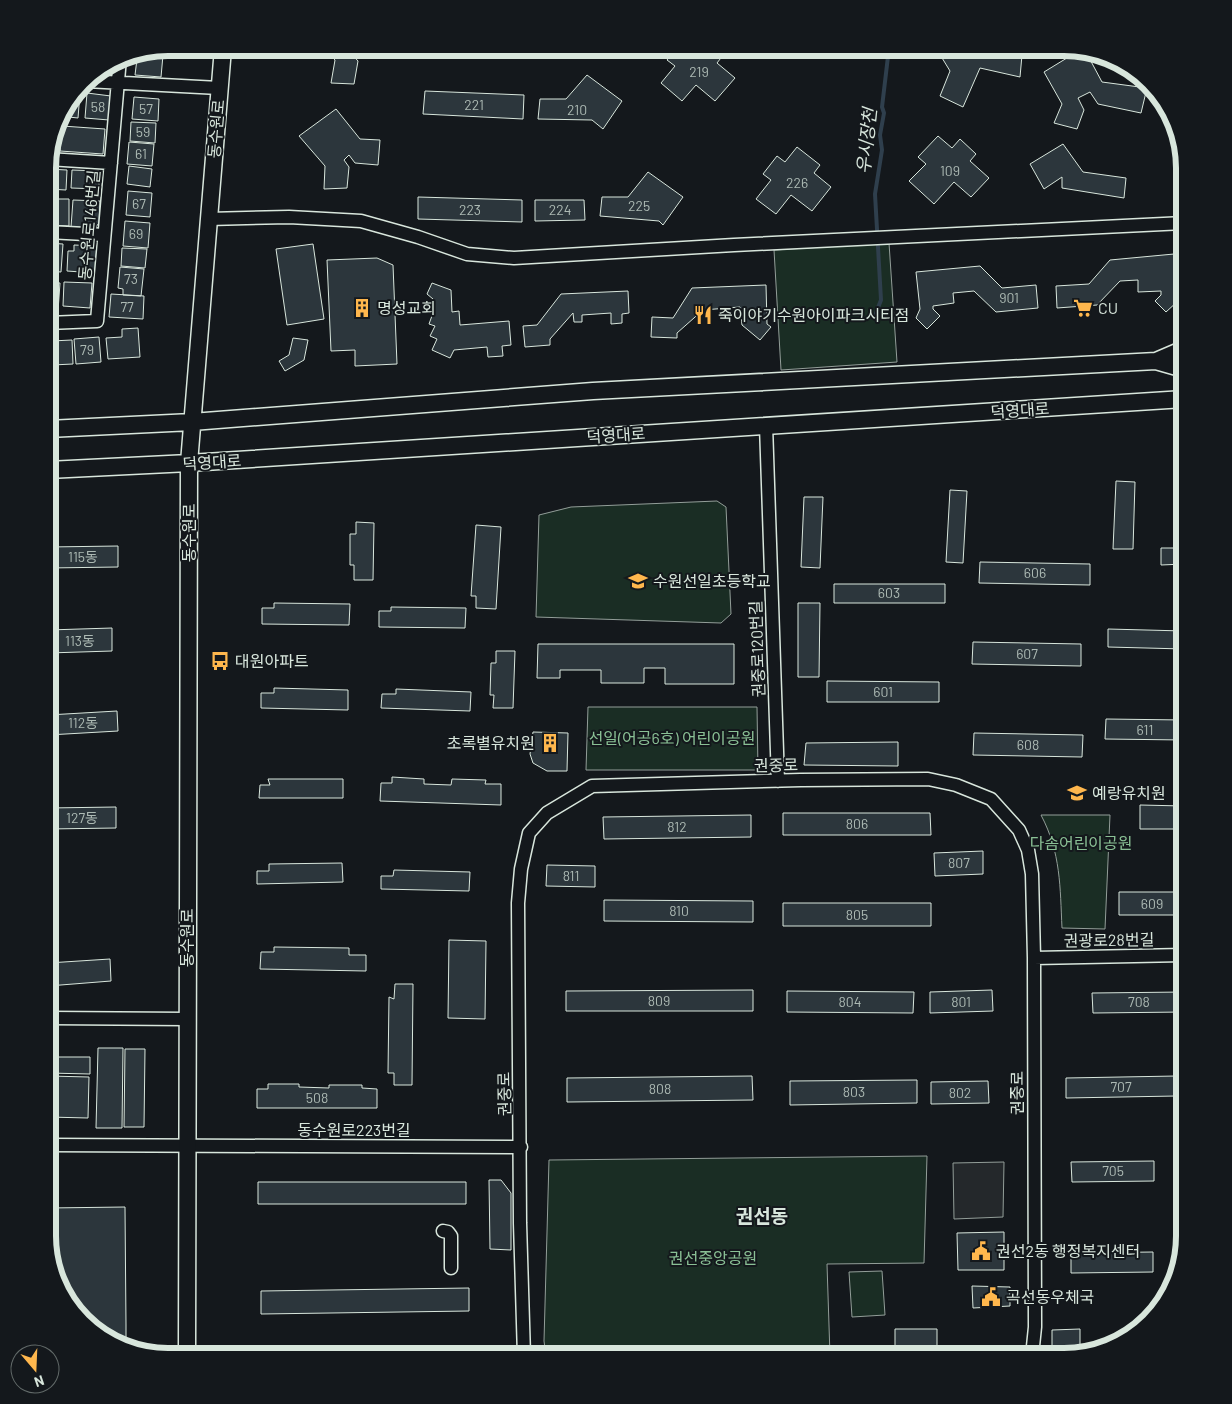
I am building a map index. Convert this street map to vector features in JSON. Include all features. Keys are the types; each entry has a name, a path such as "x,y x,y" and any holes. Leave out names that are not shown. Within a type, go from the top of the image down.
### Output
{"main road":[{"name":"동수원로","path":"187,1348 189,463 222,56"},
{"path":"1156,361 1176,352"},
{"path":"56,429 192,422 593,391 1156,361 1176,367"},
{"name":"덕영대로","path":"56,470 189,463 1176,399"}],"street":[{"name":"동수원로146번길","path":"56,322 97,321 119,68"},
{"path":"97,82 220,88"},
{"path":"56,159 111,162"},
{"path":"208,219 289,217 361,221 418,236 467,254 514,258 1176,222"},
{"path":"56,232 104,235"},
{"name":"권중로120번길","path":"766,425 778,781"},
{"name":"권중로","path":"524,1348 521,1263 518,903 529,833 547,813 592,786 928,779 956,785 991,799 1019,830 1028,850 1032,874 1034,958 1035,1327 1033,1348"},
{"name":"권광로28번길","path":"1034,958 1176,955"},
{"path":"56,1018 187,1019"},
{"name":"동수원로223번길","path":"56,1145 521,1147"},
{"path":"443,1231 448,1232 451,1236 451,1268"}],"green space":[{"path":"889,243 897,362 781,370 774,250"},
{"path":"717,501 726,507 731,614 721,623 536,617 539,515 571,507"},
{"name":"선일(어공6호) 어린이공원","path":"588,707 757,707 758,770 586,770"},
{"name":"다솜어린이공원","path":"1041,815 1110,815 1105,929 1062,928 1060,884 1056,857 1048,829"},
{"name":"권선중앙공원","path":"927,1156 924,1263 827,1264 830,1348 545,1348 549,1160"},
{"path":"882,1271 885,1315 852,1317 849,1272"}],"shaded area":[{"path":"1004,1162 1003,1217 954,1219 953,1163"}],"building":[{"path":"163,56 161,77 135,75 137,61"},
{"path":"331,56 353,56 358,61 354,84 331,83 335,60"},
{"path":"670,56 722,56 717,63 735,78 715,101 696,85 682,101 661,83 675,66 667,60"},
{"path":"941,56 1022,56 1020,77 980,68 963,107 940,96 950,71"},
{"path":"1070,56 1090,59 1102,82 1143,89 1146,92 1141,113 1098,104 1090,92 1078,98 1084,110 1077,129 1054,123 1062,104 1044,72"},
{"path":"587,75 622,101 603,129 592,120 538,119 540,99 566,99"},
{"path":"425,91 524,95 523,119 423,114"},
{"path":"87,93 111,96 109,120 85,118"},
{"path":"134,97 159,99 158,121 132,119"},
{"path":"79,99 78,118 69,117"},
{"path":"336,109 360,139 380,140 378,165 355,163 349,155 344,160 349,167 347,188 324,189 325,166 299,136"},
{"path":"131,122 156,123 155,143 130,141"},
{"path":"65,126 105,129 103,154 60,151 61,136"},
{"path":"938,136 952,148 960,139 976,154 970,161 989,178 971,197 954,182 934,204 909,181 926,164 918,157"},
{"path":"129,142 154,144 152,166 127,164"},
{"path":"1063,144 1083,172 1126,178 1124,198 1062,188 1062,177 1044,189 1030,164"},
{"path":"797,147 820,165 814,173 831,187 812,211 791,195 776,214 756,199 771,180 763,174 777,156 785,162"},
{"path":"129,166 152,169 150,187 127,184"},
{"path":"56,169 67,170 66,190 56,189"},
{"path":"72,170 99,171 99,189 71,188"},
{"path":"648,172 683,197 663,225 659,221 600,216 602,197 628,197"},
{"path":"128,191 152,193 150,217 126,215"},
{"path":"418,197 522,200 522,222 418,219"},
{"path":"56,199 69,199 69,226 56,225"},
{"path":"73,200 100,201 99,223 95,228 71,227"},
{"path":"535,200 584,200 585,220 535,221"},
{"path":"125,221 150,223 148,248 123,246"},
{"path":"56,244 63,244 61,272 56,272"},
{"path":"313,244 324,319 287,325 276,249"},
{"path":"74,245 97,246 95,273 67,271 68,251 74,251"},
{"path":"122,248 147,249 145,268 121,266"},
{"path":"1174,254 1176,303 1166,312 1155,301 1161,295 1161,291 1138,292 1138,280 1120,281 1097,305 1057,308 1056,286 1089,284 1110,260"},
{"name":"명성교회","path":"377,258 393,265 397,364 355,366 355,350 331,351 327,260"},
{"path":"980,266 1002,288 1036,285 1038,308 996,312 974,291 953,293 954,303 933,306 933,309 940,316 927,329 916,318 920,309 916,272"},
{"path":"120,267 144,269 141,296 123,295 123,289 118,288"},
{"path":"64,282 92,283 90,308 63,306"},
{"path":"56,283 60,283 58,311 56,311"},
{"path":"432,283 451,290 452,312 459,311 460,325 509,321 511,345 502,346 503,356 488,357 487,347 454,350 450,358 432,350 437,339 430,336 435,326 429,324 433,313 427,310 433,299 427,294"},
{"path":"766,285 767,324 771,327 760,340 742,325 740,307 703,310 677,333 677,338 651,337 652,317 673,318 692,288"},
{"path":"628,291 629,313 622,314 622,323 611,324 611,313 582,315 582,322 574,322 573,313 550,339 550,345 525,347 523,326 537,325 561,294"},
{"path":"111,294 144,296 143,319 109,317"},
{"path":"138,328 140,357 108,359 106,338 122,337 122,329"},
{"path":"99,337 101,362 76,364 74,339"},
{"path":"293,338 308,340 304,360 285,371 279,361 289,355"},
{"path":"72,340 73,364 56,365 56,341"},
{"path":"1116,481 1135,482 1133,549 1113,549"},
{"path":"950,490 967,491 963,563 946,562"},
{"path":"804,497 823,497 820,568 801,567"},
{"path":"356,522 374,523 373,580 354,580 354,565 350,565 350,534 356,534"},
{"path":"476,525 501,527 496,609 476,608 476,596 471,596"},
{"path":"118,546 118,567 56,568 56,547"},
{"path":"1161,548 1176,548 1176,564 1161,565"},
{"path":"980,562 1090,564 1090,585 979,583"},
{"path":"834,584 945,584 945,603 834,603"},
{"path":"274,603 350,604 349,625 262,624 262,608 274,608"},
{"path":"798,603 820,603 819,677 798,677"},
{"path":"391,607 466,608 465,628 379,627 379,611 391,611"},
{"path":"112,628 112,651 56,653 56,630"},
{"path":"1108,629 1176,631 1176,649 1108,647"},
{"path":"973,642 1081,644 1081,666 972,664"},
{"path":"538,644 734,644 734,684 665,684 665,668 644,668 644,683 601,683 601,670 560,670 560,678 537,678"},
{"path":"496,651 515,651 513,708 493,708 494,695 490,695 491,663 496,663"},
{"path":"827,681 939,682 939,702 827,702"},
{"path":"274,688 348,690 348,710 261,708 261,693 274,693"},
{"path":"396,689 471,692 470,711 381,708 382,694 396,694"},
{"path":"117,711 118,731 56,735 56,715"},
{"path":"1106,719 1176,720 1176,740 1105,739"},
{"name":"초록별유치원","path":"533,732 568,733 567,771 547,771 533,763 530,754"},
{"path":"974,733 1083,735 1082,757 973,755"},
{"path":"898,742 898,766 804,765 806,743"},
{"path":"392,777 424,779 424,784 451,785 452,779 486,780 485,784 501,784 501,805 380,801 381,783 392,783"},
{"path":"268,779 343,779 343,798 259,798 260,785 270,785"},
{"path":"1140,805 1176,806 1176,829 1140,829"},
{"path":"116,807 116,828 56,829 56,808"},
{"path":"783,813 930,813 931,835 783,835"},
{"path":"751,815 751,837 604,839 603,817"},
{"path":"983,851 983,874 935,876 934,853"},
{"path":"342,863 343,882 257,884 257,871 269,871 269,864"},
{"path":"547,865 595,866 595,887 546,886"},
{"path":"394,870 470,872 469,891 381,889 381,876 393,876"},
{"path":"1119,892 1176,892 1176,915 1119,915"},
{"path":"604,900 753,901 753,922 604,921"},
{"path":"783,903 931,903 931,926 783,926"},
{"path":"449,940 486,941 485,1019 448,1018"},
{"path":"274,947 349,948 349,955 366,955 366,971 260,969 261,952 274,952"},
{"path":"110,959 111,981 56,985 56,962"},
{"path":"395,984 413,984 412,1085 394,1085 394,1073 388,1073 389,997 394,999"},
{"path":"753,990 753,1011 566,1011 566,991"},
{"path":"992,990 993,1011 930,1013 930,992"},
{"path":"787,991 914,992 913,1013 787,1012"},
{"path":"1176,992 1176,1012 1093,1013 1092,993"},
{"path":"98,1048 123,1048 122,1128 96,1128"},
{"path":"125,1049 145,1049 144,1127 124,1127"},
{"path":"56,1057 90,1057 90,1074 56,1073"},
{"path":"56,1076 89,1077 88,1118 56,1117"},
{"path":"752,1076 753,1100 567,1102 567,1078"},
{"path":"1176,1076 1176,1096 1066,1098 1066,1078"},
{"path":"917,1080 917,1103 790,1105 790,1081"},
{"path":"988,1081 989,1103 931,1104 931,1082"},
{"path":"268,1084 299,1084 299,1087 329,1088 329,1085 362,1085 362,1088 377,1089 377,1108 257,1108 257,1089 268,1089"},
{"path":"1154,1161 1154,1181 1072,1182 1071,1162"},
{"path":"489,1180 501,1180 511,1193 511,1250 490,1249"},
{"path":"258,1182 466,1182 466,1204 258,1204"},
{"path":"125,1207 126,1339 100,1325 79,1304 71,1292 58,1258 56,1208"},
{"name":"권선2동 행정복지센터","path":"1004,1232 1004,1270 958,1270 957,1233"},
{"path":"1153,1252 1153,1272 1071,1273 1071,1253"},
{"name":"곡선동우체국","path":"972,1286 1010,1287 1010,1306 973,1308"},
{"path":"469,1288 469,1311 261,1314 261,1291"},
{"path":"895,1329 937,1329 937,1348 895,1348"},
{"path":"1080,1329 1080,1347 1052,1348 1052,1330"}],"waterway":[{"name":"우시장천","path":"874,318 881,300 875,194 882,150 880,135 884,113 882,107 888,56"}],"place":[{"name":"명성교회","path":"362,308"},
{"name":"CU","path":"1083,308"},
{"name":"죽이야기수원아이파크시티점","path":"703,315"},
{"name":"수원선일초등학교","path":"638,581"},
{"name":"대원아파트","path":"220,661"},
{"name":"초록별유치원","path":"550,743"},
{"name":"예랑유치원","path":"1077,793"},
{"name":"권선2동 행정복지센터","path":"981,1251"},
{"name":"곡선동우체국","path":"991,1297"}],"district":[{"name":"권선동","path":"762,1216"}]}
